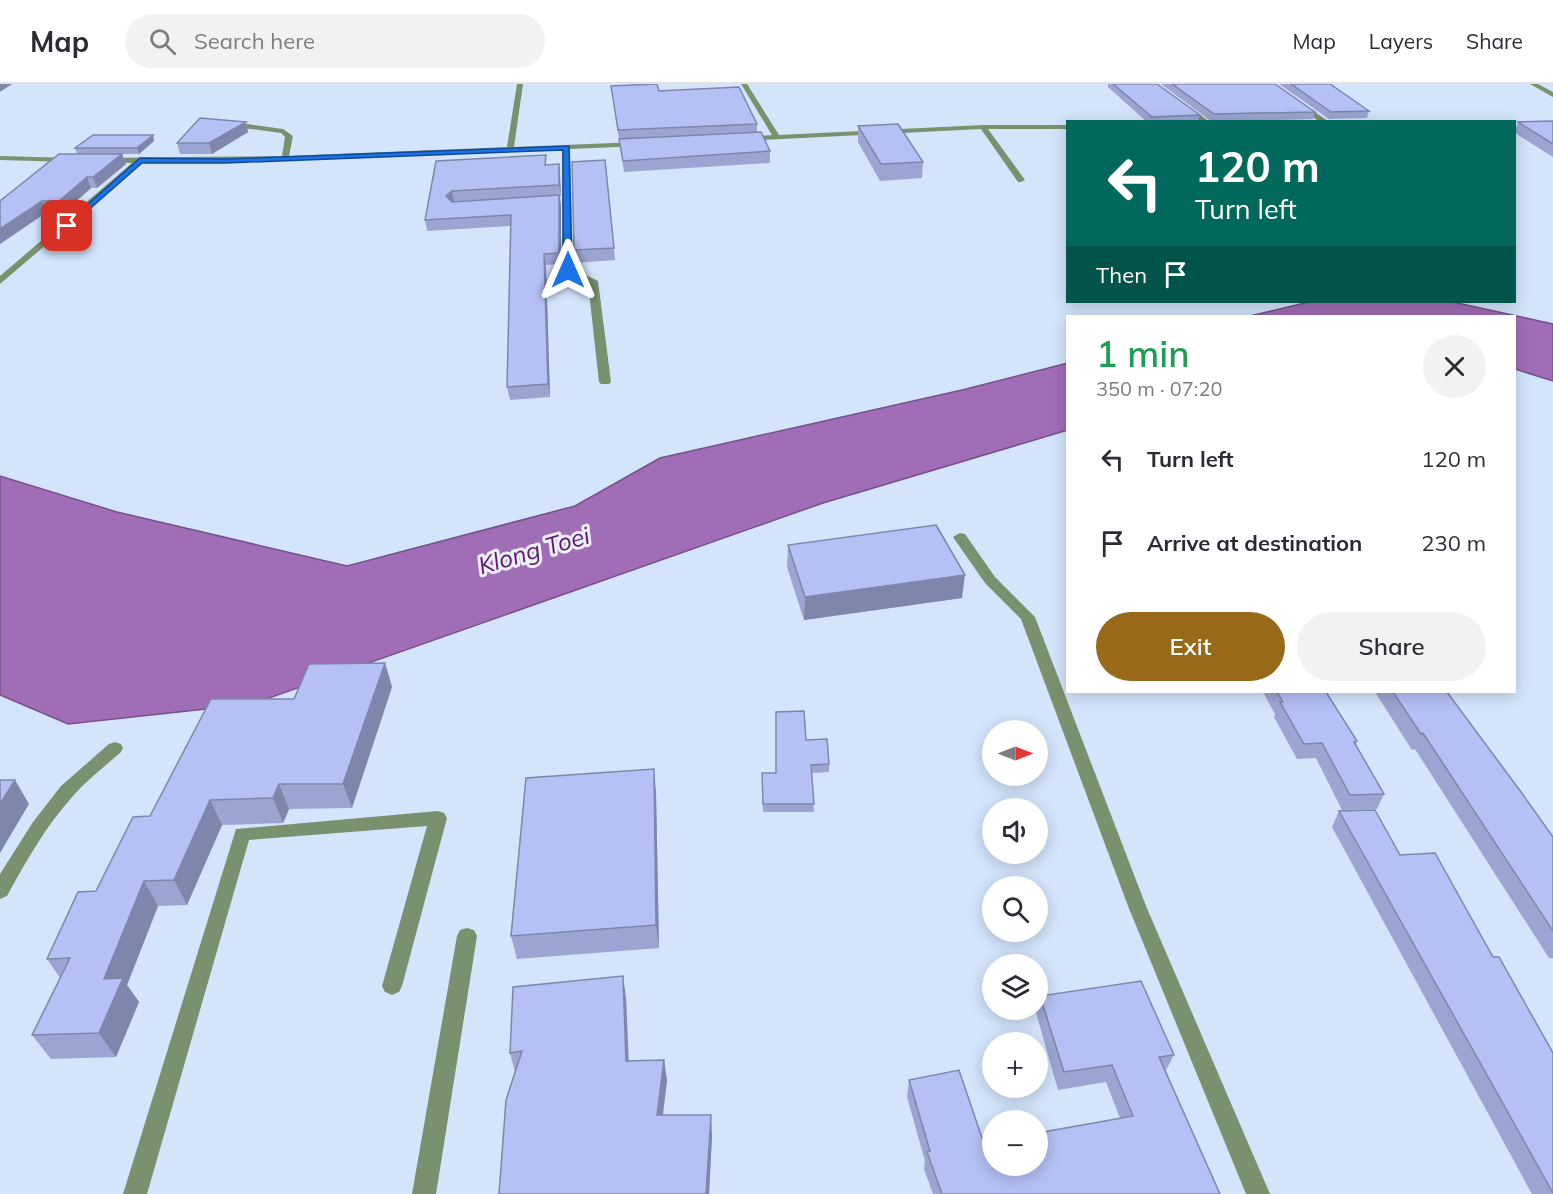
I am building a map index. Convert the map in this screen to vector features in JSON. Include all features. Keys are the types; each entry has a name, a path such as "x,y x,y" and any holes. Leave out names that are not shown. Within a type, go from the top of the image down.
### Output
{"street":[{"path":"510,151 520,84"},
{"path":"744,84 777,138"},
{"path":"1153,84 1204,120"},
{"path":"1270,84 1323,120"},
{"path":"1533,84 1553,95"},
{"path":"232,124 283,131 289,136 285,159"},
{"path":"983,127 1021,180"},
{"path":"731,140 983,127 1066,127"},
{"path":"94,160 285,159 510,151 650,143"},
{"path":"566,148 568,270 593,281 605,382"},
{"path":"0,158 82,160"},
{"path":"51,166 59,160"},
{"path":"0,281 140,160"},
{"path":"556,201 567,200"},
{"path":"960,537 990,580 1028,617 1137,906 1258,1194"},
{"path":"0,891 21,853 68,790 115,748"},
{"path":"135,1194 242,834 438,818 392,986"},
{"path":"424,1194 467,936"}],"water":[{"path":"1305,303 1458,303 1512,315 1254,315"},
{"path":"1516,316 1553,324 1553,381 1516,369"},
{"name":"Klong Toei","path":"1066,364 1066,431 823,503 252,704 68,724 0,695 0,476 117,512 347,566 575,506 660,458 962,390"}],"building":[{"path":"657,84 659,91 739,87 757,124 618,130 611,86"},
{"path":"1113,84 1157,84 1200,115 1152,117"},
{"path":"1172,84 1275,84 1315,112 1214,114"},
{"path":"1291,84 1330,84 1369,111 1331,112"},
{"path":"200,118 246,122 209,143 177,143"},
{"path":"1553,121 1553,144 1518,122"},
{"path":"898,124 923,162 881,164 858,126"},
{"path":"761,132 770,151 623,161 619,139"},
{"path":"93,135 153,135 137,148 75,148"},
{"path":"59,154 122,154 93,177 87,177 59,201 42,201 0,229 0,201"},
{"path":"546,155 545,165 559,164 559,185 452,191 446,196 452,202 559,195 559,253 544,254 548,384 507,387 511,215 425,220 436,161"},
{"path":"605,160 614,248 574,250 572,162"},
{"path":"936,525 965,575 805,597 788,545"},
{"path":"385,663 343,784 279,784 273,798 210,800 174,880 144,881 104,979 123,978 99,1033 32,1035 70,958 47,959 78,892 96,891 133,817 150,816 211,699 294,699 309,664"},
{"path":"1278,693 1327,693 1357,741 1354,742 1384,794 1350,795 1322,743 1304,744 1280,702 1283,702"},
{"path":"1394,693 1448,693 1553,837 1553,931 1423,733 1421,734"},
{"path":"804,711 806,740 827,739 829,764 811,765 814,804 763,804 762,773 776,773 776,712"},
{"path":"654,769 656,925 511,936 526,778"},
{"path":"0,780 15,780 0,804"},
{"path":"1375,810 1400,855 1435,853 1493,957 1499,957 1553,1053 1553,1193 1339,811"},
{"path":"623,976 626,1061 664,1060 657,1115 711,1115 706,1194 499,1194 506,1100 522,1051 510,1053 513,987"},
{"path":"1141,981 1174,1055 1159,1057 1220,1194 942,1194 927,1152 930,1151 909,1080 959,1070 982,1138 982,1176 1048,1176 1048,1131 1133,1116 1112,1065 1064,1072 1048,1020 1048,995"}],"route":[{"path":"67,226 140,160 225,161 566,148 568,270"}]}
